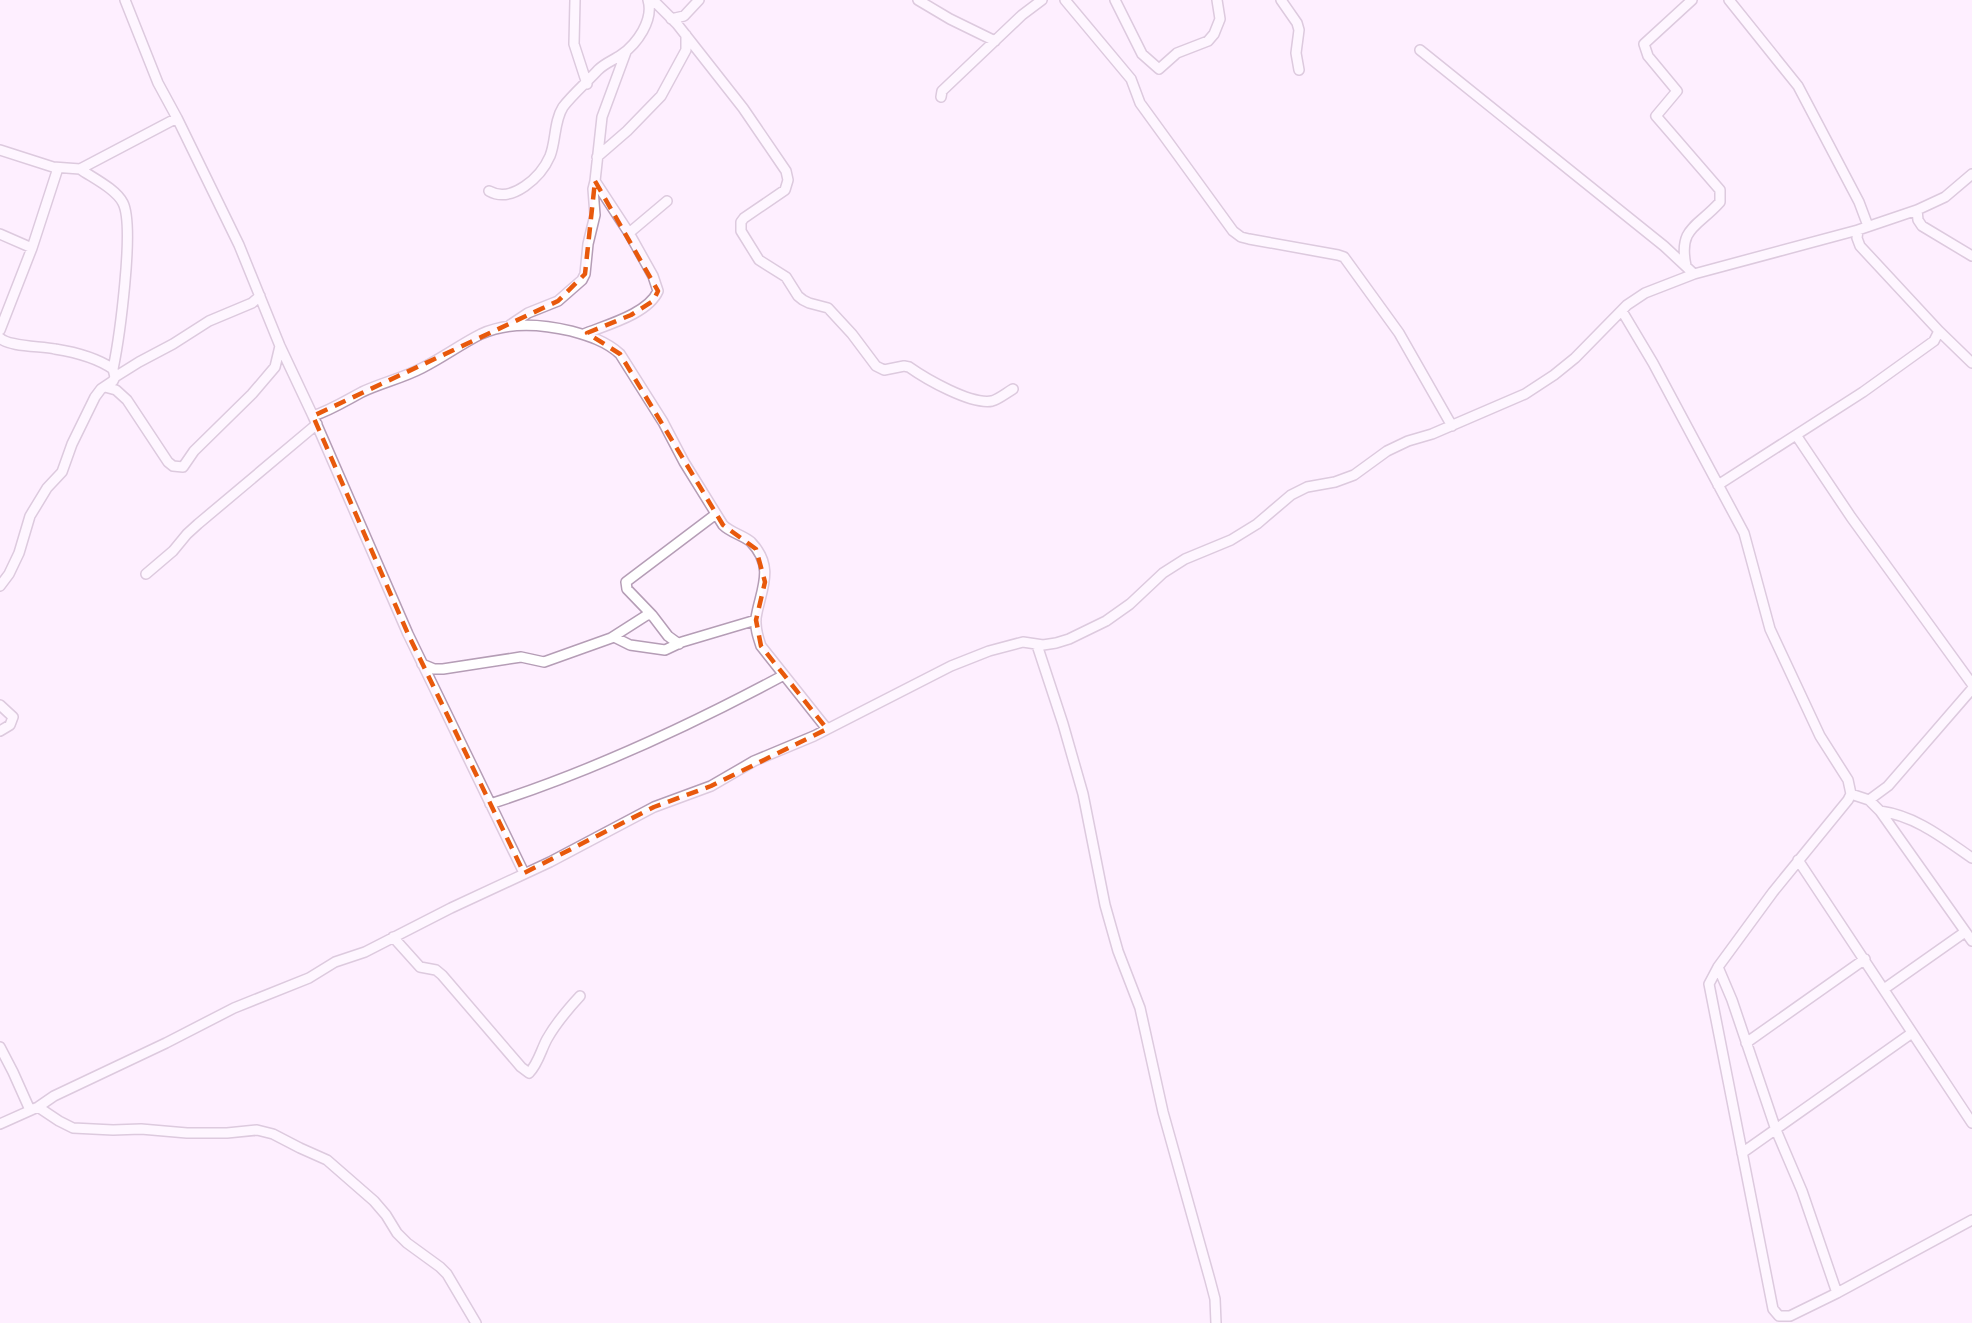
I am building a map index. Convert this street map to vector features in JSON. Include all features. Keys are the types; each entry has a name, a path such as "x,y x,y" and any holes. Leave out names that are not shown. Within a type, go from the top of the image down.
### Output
{"street":[{"path":"125,0 158,83 239,245 280,346 422,664 524,873"},
{"path":"575,0 574,44 587,84"},
{"path":"489,191 495,195 512,194 538,174 550,155 561,112 600,69 626,52 637,40 650,13 648,0"},
{"path":"653,0 686,35 743,108 786,171 788,180 785,190 741,222 741,231 759,260 786,277 803,300 828,308 833,312 871,361 880,368 909,367 945,387 983,401 997,399 1013,389"},
{"path":"671,19 684,16 699,0"},
{"path":"918,0 933,3 995,41"},
{"path":"941,97 942,91 1042,0"},
{"path":"1065,0 1131,79 1140,103 1233,231 1248,239 1344,257 1399,333 1452,426"},
{"path":"1115,0 1142,54 1159,69 1177,53 1208,41 1214,34 1220,19 1216,0"},
{"path":"1281,0 1293,15 1299,30 1296,53 1299,70"},
{"path":"1686,266 1683,247 1686,235 1720,201 1720,190 1656,116 1677,91 1648,56 1644,44 1692,0"},
{"path":"1729,0 1798,86 1854,193 1868,226"},
{"path":"597,157 627,131 661,96 686,50 686,35"},
{"path":"1420,50 1664,246 1694,274"},
{"path":"508,327 528,313 558,302 582,280 585,274 588,244 595,215 593,189 602,117 626,52"},
{"path":"0,150 58,168 80,169 177,118"},
{"path":"0,330 32,248 58,168"},
{"path":"0,586 9,574 19,553 30,516 47,488 62,472 72,444 95,397 113,381 125,277 126,213 122,201 113,192 80,169"},
{"path":"0,1124 234,1008 309,978 335,962 365,952 600,837 654,807 711,786 754,761 827,729 951,666 989,651 1023,642 1048,645 1069,639 1117,614 1163,573 1185,559 1231,540 1257,524 1291,495 1307,487 1335,482 1354,475 1388,451 1525,394 1575,358 1627,305 1645,293 1694,274 1858,230 1917,210 1945,196 1972,174"},
{"path":"584,334 631,315 648,305 657,295 658,287 629,233 595,181"},
{"path":"629,233 667,201"},
{"path":"1917,210 1918,220 1922,226 1972,256"},
{"path":"1858,230 1857,238 1860,246 1972,363"},
{"path":"0,234 32,248"},
{"path":"114,373 173,344 209,321 252,303 260,296"},
{"path":"1622,311 1653,363 1744,533 1770,629 1820,736 1848,780 1851,794"},
{"path":"146,574 173,551 187,534 315,420 366,391 410,374 481,334 508,327 545,325 584,334 611,345 620,354 663,422 716,514 727,529 750,542 761,560 765,582 756,620 756,633 761,646 827,729"},
{"path":"1718,485 1863,392 1934,341 1939,331"},
{"path":"0,338 7,343 58,349 102,361 114,373"},
{"path":"105,387 116,390 127,400 168,462 173,466 183,467 194,451 258,388 275,367 280,346"},
{"path":"1796,435 1851,517 1972,684"},
{"path":"679,644 668,636 627,589 626,582 716,514"},
{"path":"422,664 443,669 521,657 544,662 611,638 647,615 652,615"},
{"path":"611,638 618,638 630,645 665,650 756,620"},
{"path":"1037,645 1083,794 1092,848 1115,942 1140,1008 1163,1112 1215,1299 1216,1323"},
{"path":"490,804 531,791 638,748 784,675"},
{"path":"1869,800 1888,786 1972,689"},
{"path":"0,705 13,717 10,725 0,731"},
{"path":"1851,794 1869,800 1880,811 1972,941"},
{"path":"1851,794 1718,967 1709,984 1773,1309 1779,1316 1790,1316 1838,1293 1972,1220"},
{"path":"1880,811 1899,814 1927,828 1972,858"},
{"path":"1798,860 1972,1123"},
{"path":"1884,989 1965,932"},
{"path":"393,937 420,967 436,970 442,975 521,1067 529,1073 558,1022 580,996"},
{"path":"1746,1043 1865,959"},
{"path":"1718,967 1776,1130 1802,1191 1838,1293"},
{"path":"1742,1153 1912,1033"},
{"path":"0,1047 34,1109 73,1128 187,1134 257,1130 273,1134 327,1160 374,1201 402,1238 447,1274 476,1323"}],"highlighted area":[{"path":"595,181 658,291 653,301 631,315 587,333 620,354 723,525 756,549 765,582 756,620 761,646 827,729 711,786 654,807 524,873 408,634 313,416 558,301 585,274"}]}
